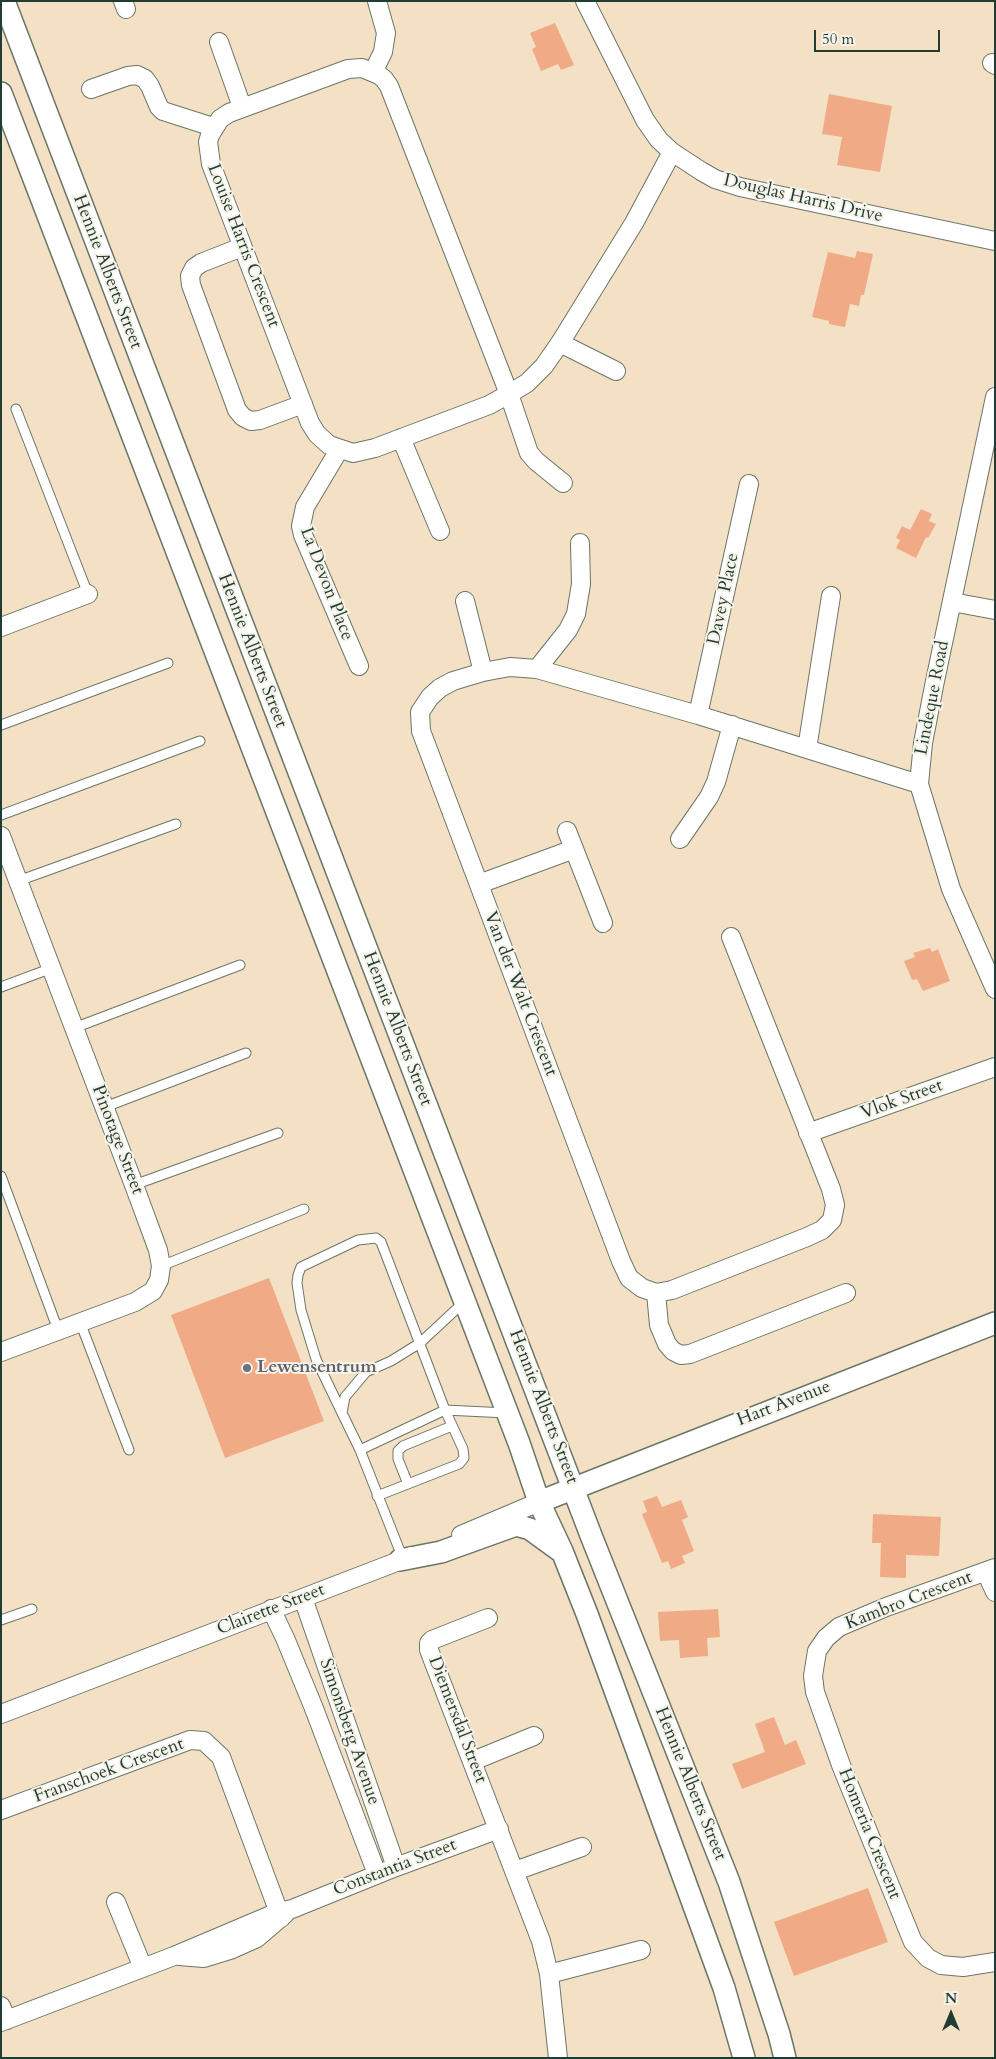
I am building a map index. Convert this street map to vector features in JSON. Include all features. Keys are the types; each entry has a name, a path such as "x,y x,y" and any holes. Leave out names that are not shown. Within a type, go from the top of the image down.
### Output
{"street":[{"name":"Hennie Alberts Street","path":"4,1 505,1312 575,1488 592,1538 729,1882 779,2034 785,2058"},
{"path":"373,72 383,52 386,33 377,1"},
{"name":"Douglas Harris Drive","path":"585,1 645,120 659,140 672,152 714,179 740,187 995,241"},
{"path":"219,42 242,107"},
{"path":"91,89 128,76 137,75 145,79 159,107 163,111 213,127 225,116 242,107 348,68 362,68 373,72 390,86 509,394 529,453 536,462 562,483"},
{"name":"Hennie Alberts Street","path":"1,93 539,1502 562,1551 590,1624 717,1969 744,2058"},
{"name":"Louise Harris Crescent","path":"213,127 208,142 209,158 302,404 317,434 329,445 339,450"},
{"path":"339,450 353,453 365,452 489,405 509,394 535,375 544,366 560,343 634,224 672,152"},
{"path":"242,247 201,262 194,268 190,276 190,285 237,410 242,417 251,421 260,420 302,404"},
{"path":"560,343 616,371"},
{"name":"Lindeque Road","path":"995,397 923,743 919,784 951,889 995,989"},
{"path":"401,438 440,531"},
{"name":"La Devon Place","path":"339,450 305,507 301,526 303,535 358,666"},
{"name":"Davey Place","path":"698,714 749,484"},
{"path":"537,668 568,630 576,614 581,584 580,543"},
{"path":"1,627 88,594"},
{"path":"807,749 830,596"},
{"path":"465,601 483,672"},
{"path":"952,602 995,610"},
{"name":"Van der Walt Crescent","path":"656,1293 642,1288 629,1278 620,1261 421,731 420,712 430,697 440,688 453,681 483,672 510,667 537,668 698,714 919,784"},
{"path":"680,839 709,797 716,782 732,725"},
{"path":"567,831 603,923"},
{"name":"Pinotage Street","path":"1,836 105,1107 158,1250 161,1266"},
{"path":"479,884 574,849"},
{"path":"731,937 831,1189 835,1205 832,1220 822,1230 672,1290 656,1293 659,1325 667,1344 673,1351 681,1355 690,1354 846,1293"},
{"name":"Vlok Street","path":"808,1133 995,1067"},
{"path":"1,1352 135,1302 153,1291 159,1280 161,1266"},
{"name":"Hart Avenue","path":"539,1502 995,1322"},
{"name":"Clairette Street","path":"1,1714 402,1560 539,1502"},
{"path":"402,1560 441,1552 516,1525 530,1529 562,1551"},
{"path":"990,1570 995,1592"},
{"name":"Kambro Crescent","path":"826,1638 839,1627 886,1607 990,1570"},
{"name":"Simonsberg Avenue","path":"303,1598 396,1867"},
{"name":"Simonsberg Avenue","path":"271,1609 313,1706 377,1874"},
{"name":"Diemersdal Street","path":"488,1618 432,1640 429,1643 429,1650 541,1941 549,1974 558,2058"},
{"name":"Homeria Crescent","path":"826,1638 817,1651 814,1664 813,1676 816,1692 841,1765 913,1942 928,1958 941,1965 963,1967 995,1962"},
{"path":"473,1761 534,1736"},
{"name":"Franschoek Crescent","path":"1,1810 190,1740 204,1741 221,1757 284,1913"},
{"name":"Constantia Street","path":"3,2016 143,1968 284,1913 377,1874 499,1829"},
{"path":"515,1871 582,1847"},
{"path":"116,1902 143,1968"},
{"path":"549,1974 641,1950"}],"lane":[{"path":"16,408 88,594"},
{"path":"1,725 168,663"},
{"path":"1,815 200,741"},
{"path":"18,881 176,824"},
{"path":"74,1028 240,965"},
{"path":"1,987 52,968"},
{"path":"105,1107 246,1053"},
{"path":"134,1185 278,1133"},
{"path":"1,1176 58,1330"},
{"path":"161,1266 304,1210"},
{"path":"377,1496 459,1464 464,1458 463,1449 452,1426 381,1242 376,1238 358,1240 301,1267 297,1282 300,1310 316,1359 360,1450 377,1496 402,1560"},
{"path":"342,1413 345,1397 366,1372 391,1361 420,1343 464,1302"},
{"path":"80,1322 130,1450"},
{"path":"360,1450 446,1410 507,1414"},
{"path":"408,1484 398,1459 398,1451 402,1446 452,1426"},
{"path":"1,1620 32,1609"}],"building":[{"path":"555,23 574,65 561,70 558,64 541,71 532,49 536,47 530,33"},
{"path":"829,94 892,106 880,172 837,165 842,137 822,134"},
{"path":"857,251 873,254 864,295 861,295 859,306 850,304 845,327 829,324 829,321 812,317 828,252 855,258"},
{"path":"921,509 932,514 929,521 936,524 928,538 926,537 916,558 896,548 900,540 896,538 902,526 910,530"},
{"path":"930,948 932,952 938,949 950,981 923,991 917,979 912,980 904,961 915,957 913,953"},
{"name":"Lewensentrum","path":"269,1278 324,1421 225,1458 171,1315"},
{"path":"657,1496 662,1507 681,1500 688,1517 682,1520 694,1551 682,1556 685,1563 671,1569 668,1561 662,1563 642,1514 647,1512 643,1501"},
{"path":"873,1514 941,1517 939,1556 906,1555 906,1578 880,1577 881,1543 872,1543"},
{"path":"718,1609 720,1637 707,1638 708,1656 680,1658 679,1640 660,1641 658,1612"},
{"path":"774,1717 785,1745 796,1740 806,1764 742,1789 732,1764 765,1752 755,1724"},
{"path":"868,1888 888,1942 794,1976 774,1922"}],"place":[{"name":"Lewensentrum","path":"247,1368"}]}
